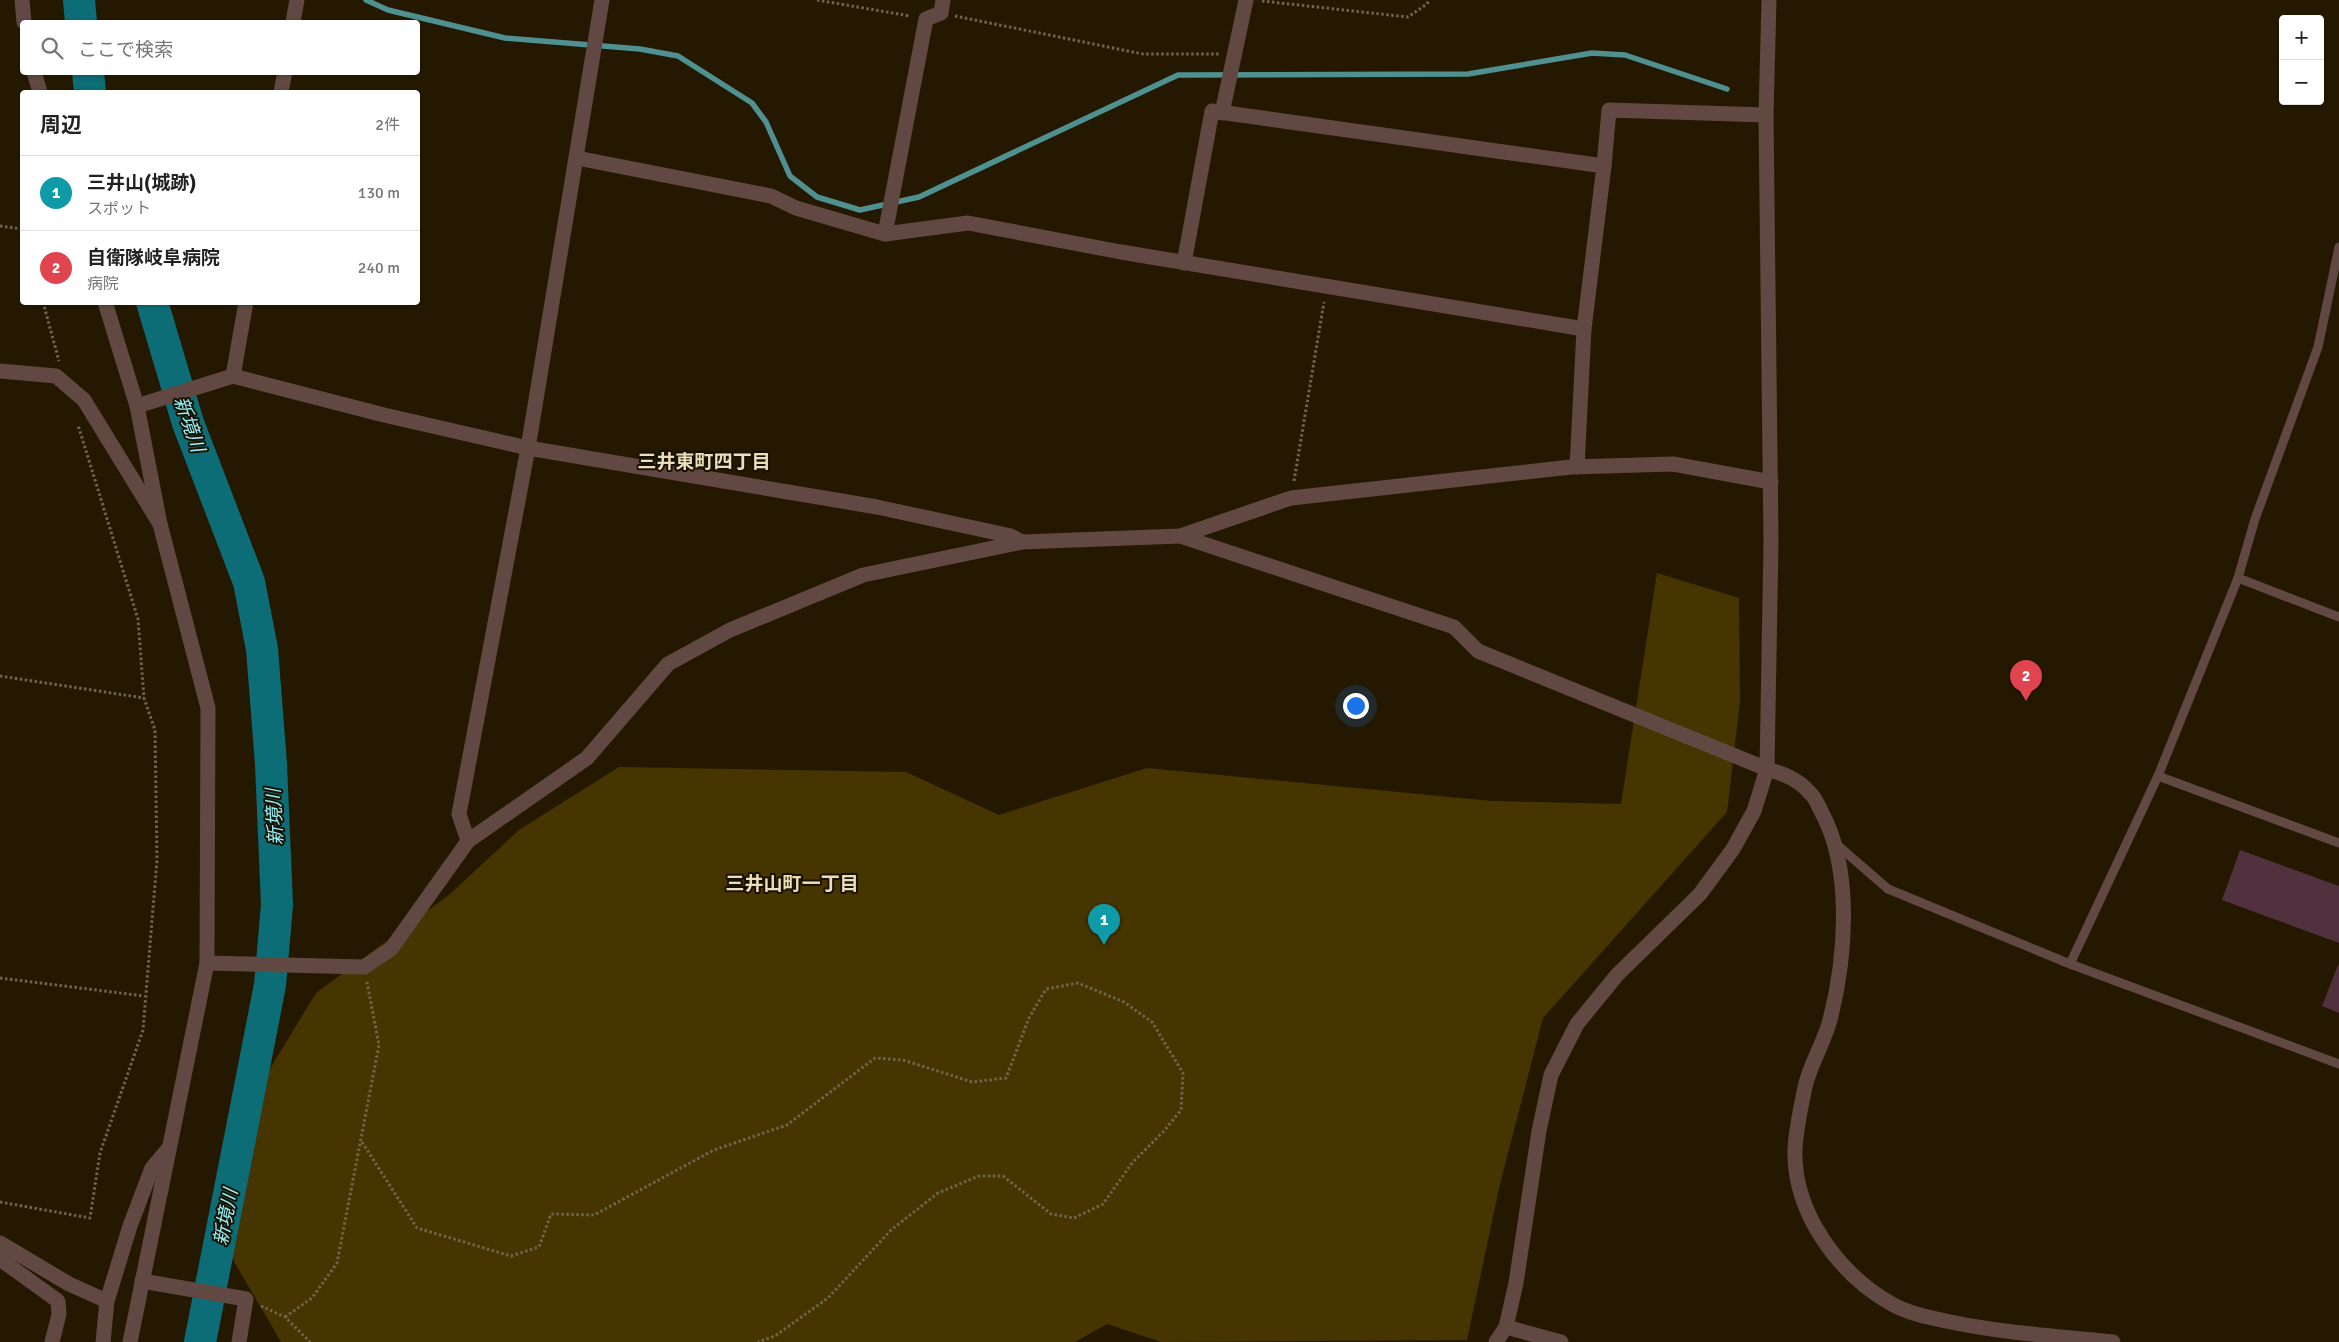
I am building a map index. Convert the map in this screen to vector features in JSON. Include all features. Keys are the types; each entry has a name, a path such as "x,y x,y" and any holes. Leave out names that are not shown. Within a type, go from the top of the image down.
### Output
{"street":[{"path":"22,0 24,20"},
{"path":"293,20 297,0"},
{"path":"468,841 459,814 528,448 578,158 602,0"},
{"path":"1222,113 1233,54 1253,0"},
{"path":"1496,1342 1506,1327 1516,1283 1539,1131 1551,1075 1577,1024 1617,974 1700,894 1733,849 1754,811 1767,769 1771,482 1766,115 1769,0"},
{"path":"885,234 926,19 942,7"},
{"path":"35,75 39,90"},
{"path":"281,90 284,75"},
{"path":"1577,467 1584,329 1609,110 1766,115"},
{"path":"1184,263 1212,111 1604,166"},
{"path":"578,158 771,196 796,208 885,234 968,223 1184,263 1584,329"},
{"path":"106,305 142,404 160,524 208,708 207,963 130,1342"},
{"path":"228,377 245,305"},
{"path":"0,371 56,376 84,400 160,524"},
{"path":"142,404 228,377 528,448 877,508 1011,536 1022,542"},
{"path":"207,963 291,964 348,968 364,966 391,949 468,841 587,758 668,664 730,630 863,575 1022,542 1180,536 1291,498 1577,467 1673,464 1771,482"},
{"path":"1180,536 1454,627 1478,651 1767,769 1793,777 1812,794 1831,828 1842,884 1842,953 1830,1021 1806,1085 1795,1149 1798,1178 1809,1214 1828,1248 1860,1281 1891,1304 1917,1315 1986,1329 2113,1342"},
{"path":"103,1342 107,1301 130,1226 152,1168 168,1148"},
{"path":"0,1243 69,1284 107,1301"},
{"path":"0,1259 58,1301 59,1314 52,1342"},
{"path":"142,1281 246,1299 239,1342"},
{"path":"1506,1327 1561,1342"}],"lane":[{"path":"2070,964 2158,776 2238,578 2255,519 2318,346 2339,247"},
{"path":"2238,578 2339,617"},
{"path":"2158,776 2339,843"},
{"path":"1833,841 1888,889 2070,964 2339,1064"}],"path":[{"path":"817,0 926,19"},
{"path":"1253,0 1408,16 1427,4 1429,0"},
{"path":"942,7 1143,54 1233,54"},
{"path":"0,226 20,229"},
{"path":"1291,498 1327,287"},
{"path":"44,305 66,386"},
{"path":"0,1202 90,1218 100,1153 143,1030 144,996 157,860 155,730 144,698 138,618 78,424"},
{"path":"0,676 144,698"},
{"path":"285,1317 312,1298 337,1263 380,1045 364,966"},
{"path":"0,978 144,996"},
{"path":"362,1142 417,1228 511,1256 539,1247 551,1214 594,1215 714,1150 787,1125 875,1058 903,1060 972,1082 1006,1078 1028,1018 1046,989 1078,983 1124,1002 1152,1022 1183,1073 1181,1110 1164,1131 1132,1163 1103,1204 1074,1218 1051,1214 1003,1176 979,1176 938,1193 891,1230 828,1298 775,1336 758,1342"},
{"path":"246,1299 285,1317 310,1342"}],"shaded area":[{"path":"1657,573 1739,598 1740,702 1727,812 1543,1018 1499,1188 1467,1340 1161,1342 1107,1324 1075,1342 281,1342 232,1258 260,1085 316,993 449,895 519,830 619,767 906,772 999,815 1147,768 1492,801 1621,804"}],"building":[{"path":"2240,850 2339,886 2339,943 2222,900"},
{"path":"2339,966 2339,1013 2322,1006"}],"waterway":[{"name":"新境川","path":"79,0 81,20"},
{"path":"366,0 388,10 505,38 640,49 678,56 752,103 766,122 790,176 817,197 860,210 919,197 1178,75 1468,74 1592,53 1625,55 1727,89"},
{"name":"新境川","path":"88,75 90,90"},
{"name":"新境川","path":"153,305 188,423 249,582 262,649 271,764 277,905 270,985 200,1342"}],"place":[{"name":"自衛隊岐阜病院","path":"2026,701"},
{"name":"三井山(城跡)","path":"1104,945"}],"district":[{"name":"三井東町四丁目","path":"704,461"},
{"name":"三井山町一丁目","path":"792,883"}]}
